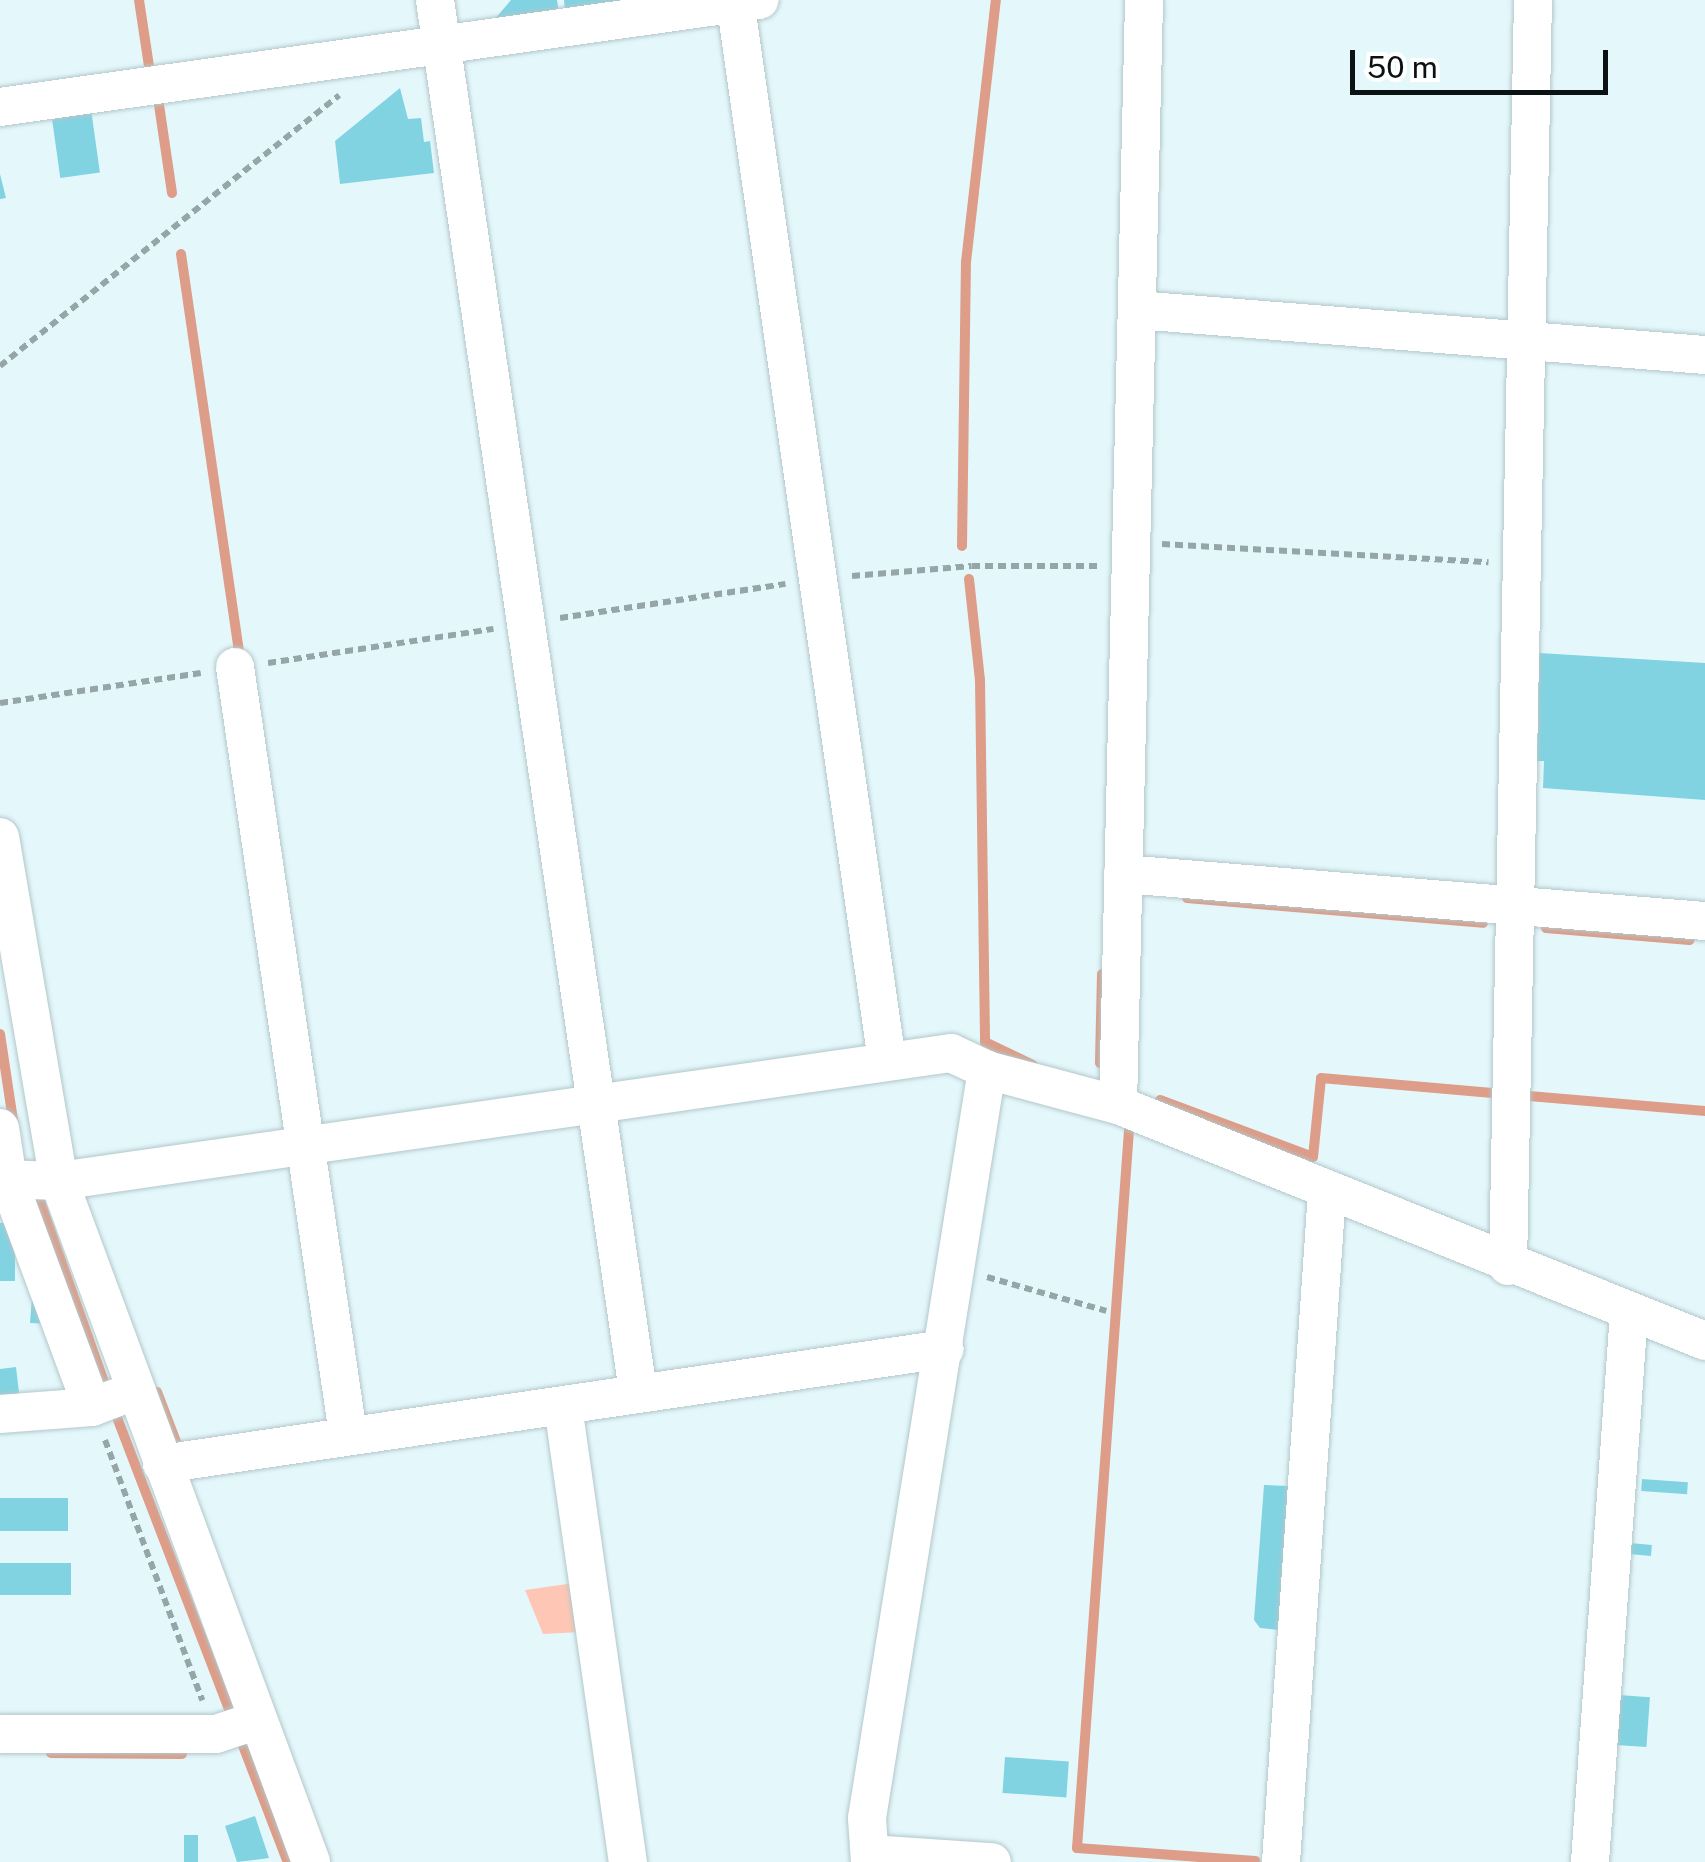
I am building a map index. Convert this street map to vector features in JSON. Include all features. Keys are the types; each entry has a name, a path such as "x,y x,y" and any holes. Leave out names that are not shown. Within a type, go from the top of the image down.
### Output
{"street":[{"path":"435,0 530,623 638,1392"},
{"path":"1118,1105 1144,0"},
{"path":"1508,1266 1533,0"},
{"path":"0,107 743,1 887,1062"},
{"path":"1136,310 1705,354"},
{"path":"236,668 348,1434"},
{"path":"0,837 26,1180 113,1399"},
{"path":"1123,874 1705,921"},
{"path":"26,1180 951,1053 987,1070 1118,1105 1508,1266 1705,1341"},
{"path":"987,1070 946,1350 867,1818 870,1858 992,1862"},
{"path":"0,1128 26,1180 113,1399 162,1464 234,1728 312,1862"},
{"path":"1281,1862 1327,1193"},
{"path":"1590,1862 1628,1312"},
{"path":"162,1464 946,1350"},
{"path":"0,1414 113,1399"},
{"path":"563,1406 628,1862"},
{"path":"0,1734 234,1728"}],"path":[{"path":"0,366 348,88"},
{"path":"0,703 820,579 1131,554 1522,563"},
{"path":"958,1269 1106,1311"},
{"path":"113,1399 234,1728"}],"shaded area":[{"path":"574,1583 581,1632 543,1634 525,1590"}],"building":[{"path":"511,0 557,0 559,12 494,20"},
{"path":"564,0 629,0 565,11"},
{"path":"400,88 408,119 421,118 424,142 430,141 434,173 340,184 335,141"},
{"path":"91,109 100,172 60,178 51,115"},
{"path":"0,174 6,198 0,199"},
{"path":"1539,653 1705,663 1705,800 1543,788 1544,761 1537,761"},
{"path":"0,1223 15,1223 15,1281 0,1281"},
{"path":"32,1298 44,1299 53,1324 30,1323"},
{"path":"16,1367 20,1401 0,1403 0,1369"},
{"path":"1642,1479 1688,1482 1687,1494 1641,1491"},
{"path":"1264,1485 1289,1486 1279,1630 1260,1628 1254,1620"},
{"path":"0,1498 68,1498 68,1531 0,1531"},
{"path":"1630,1543 1652,1545 1651,1556 1629,1554"},
{"path":"0,1563 71,1563 71,1595 0,1595"},
{"path":"1619,1695 1650,1697 1646,1747 1616,1745"},
{"path":"1005,1757 1069,1761 1066,1797 1002,1793"},
{"path":"255,1816 269,1858 237,1862 225,1826"},
{"path":"184,1835 198,1835 198,1862 184,1862"}],"waterway":[{"path":"139,0 150,73"},
{"path":"962,546 966,262 996,0"},
{"path":"158,98 172,193"},
{"path":"181,254 239,653"},
{"path":"969,579 980,680 985,1042 1033,1065"},
{"path":"1187,898 1483,923"},
{"path":"1546,928 1690,940"},
{"path":"1100,1063 1102,974"},
{"path":"0,1034 14,1127"},
{"path":"1160,1100 1313,1157 1321,1078 1492,1093"},
{"path":"1529,1096 1705,1111"},
{"path":"1129,1130 1077,1848 1256,1861"},
{"path":"36,1190 107,1391"},
{"path":"157,1392 178,1447"},
{"path":"113,1407 288,1862"},
{"path":"51,1753 182,1754"}]}
